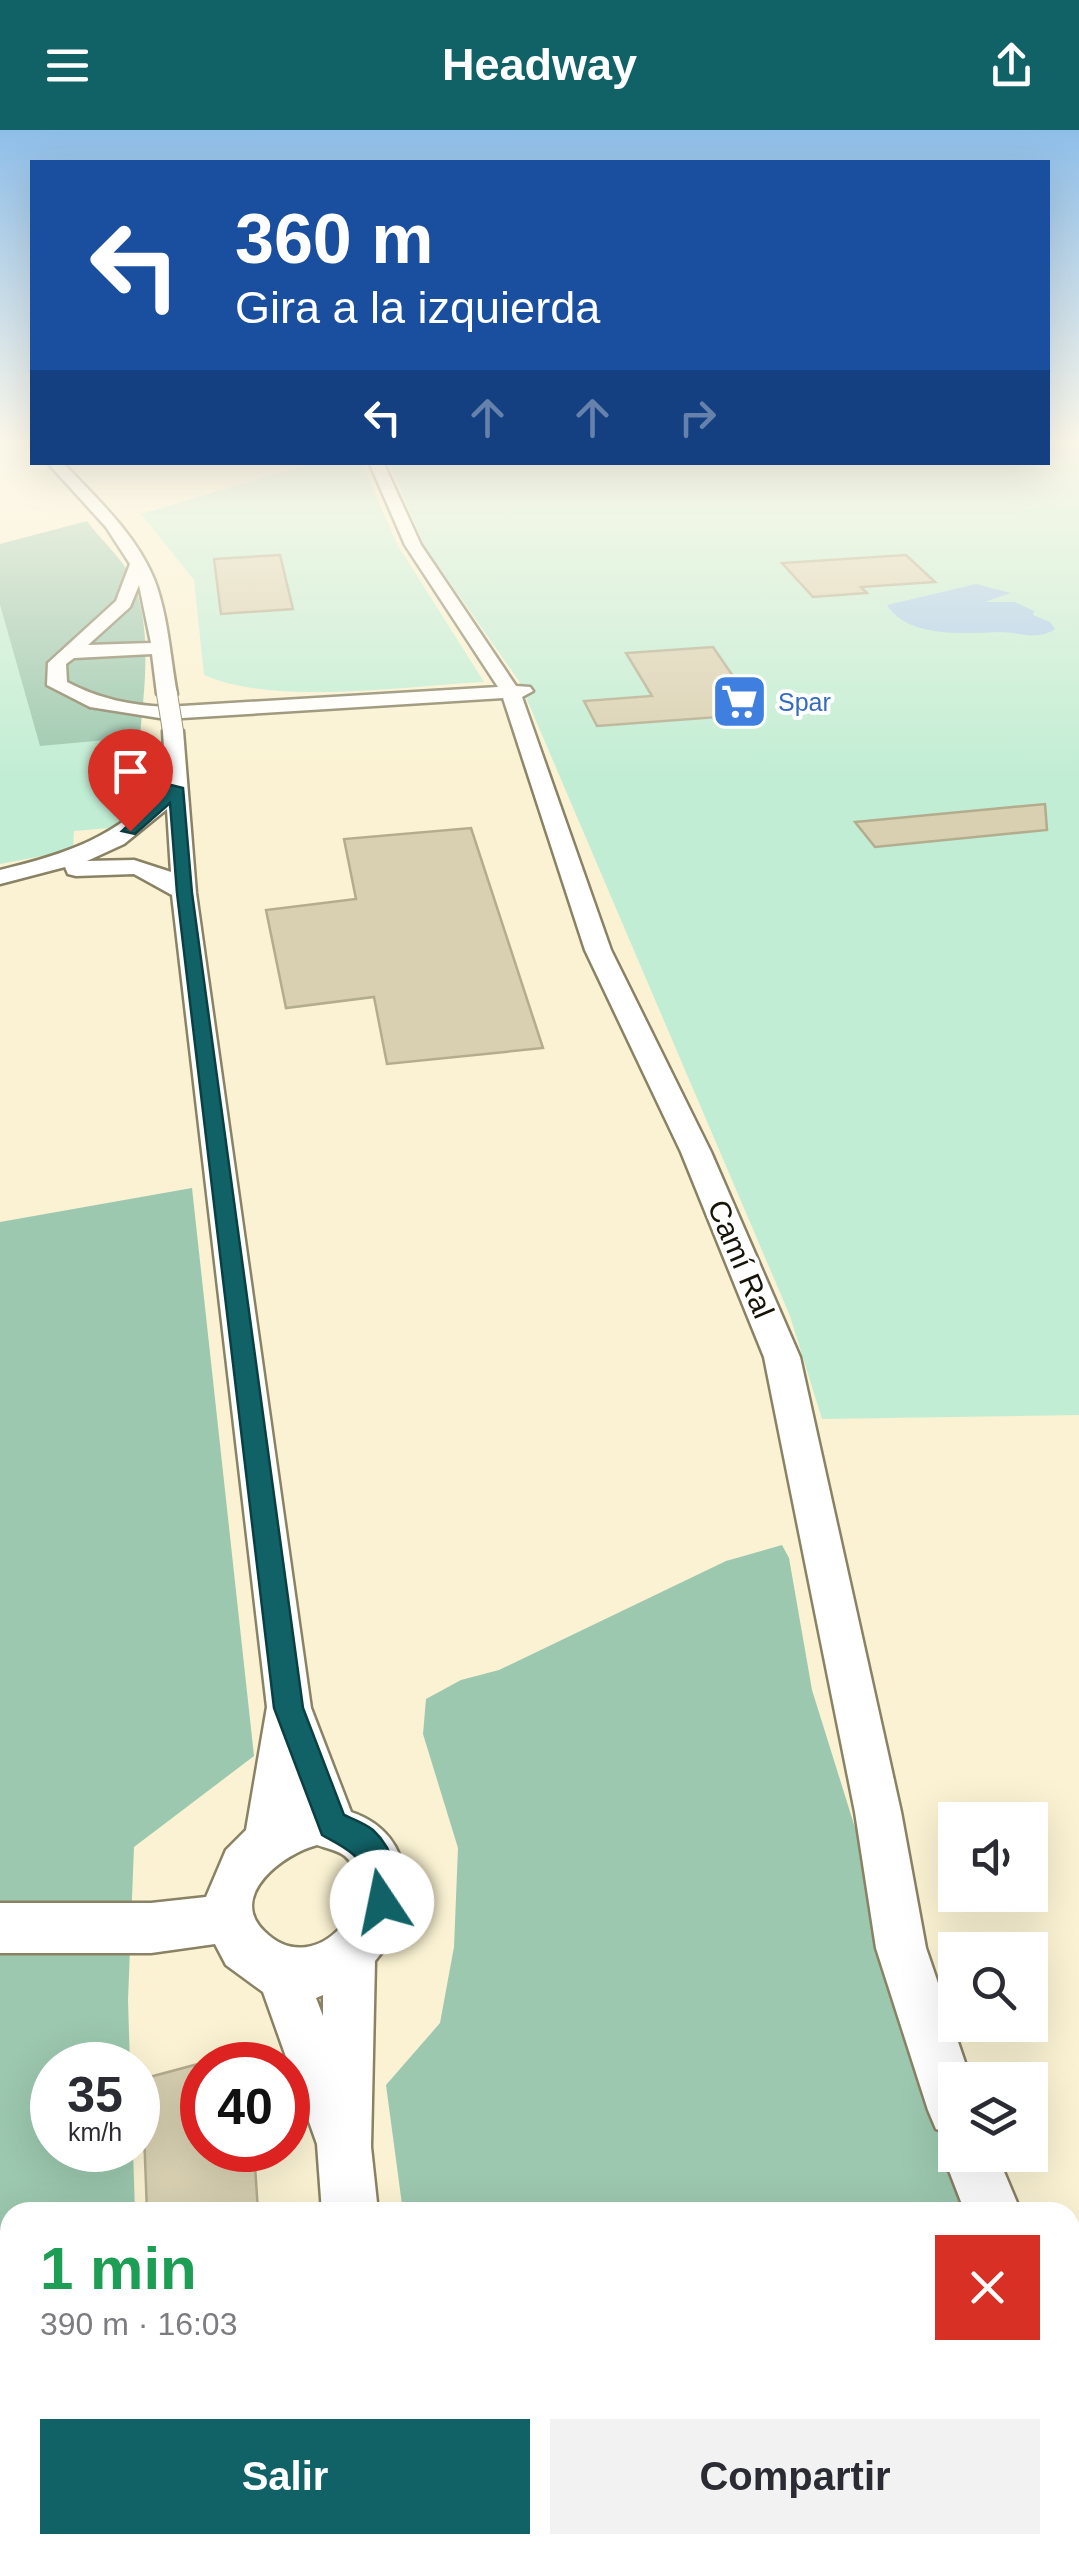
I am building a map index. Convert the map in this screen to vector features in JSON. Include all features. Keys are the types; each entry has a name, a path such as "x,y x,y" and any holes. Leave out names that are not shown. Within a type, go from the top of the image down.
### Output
{"street":[{"path":"129,553 146,581 173,732 176,788 155,850 164,875 184,893"},
{"name":"Camí Ral","path":"418,553 517,692 598,950 696,1152 782,1357 878,1812 901,1948 939,2062"},
{"path":"138,564 124,603 57,663 57,685 86,702 118,710 166,712 517,692"},
{"path":"68,653 160,649"},
{"path":"0,877 108,846 150,816 176,788"},
{"path":"108,846 155,850"},
{"path":"0,877 155,850"},
{"path":"155,850 184,893 288,1708 333,1824"},
{"path":"268,1838 288,1708"},
{"path":"300,1824 333,1824 362,1840 375,1858 382,1879 382,1902 374,1926 350,1956 311,1973 280,1972 256,1961 231,1918 230,1903 238,1873 268,1838 300,1824"},
{"path":"0,1928 150,1928 231,1918"},
{"path":"349,2202 344,2147 350,1956"},
{"path":"280,1972 344,2147"},
{"path":"977,2172 988,2202"}],"green space":[{"path":"0,553 114,553 133,582 144,625 140,737 40,746 0,605"},
{"path":"172,553 403,553 484,682 303,692 267,690 204,675 194,580"},
{"path":"429,553 1079,553 1079,1415 822,1419 790,1316 519,681"},
{"path":"0,605 40,745 140,737 151,803 122,827 74,831 73,850 0,864"},
{"path":"192,1188 254,1756 134,1847 129,2042 30,2042 30,2172 134,2172 135,2202 0,2202 0,1222"},
{"path":"782,1545 789,1558 812,1690 938,2094 938,2172 963,2172 972,2202 402,2202 386,2085 440,2023 454,1947 458,1848 423,1734 426,1699 461,1680 499,1670 726,1561"}],"water":[{"path":"976,584 1011,593 985,602 1015,602 1034,611 1033,615 1050,622 1055,629 1035,635 939,632 909,624 887,605"}],"building":[{"path":"280,555 293,609 221,614 214,559"},
{"path":"906,555 935,582 861,587 867,593 813,597 782,563"},
{"path":"713,647 759,714 597,726 584,701 652,696 626,653"},
{"path":"1045,804 1047,830 875,847 855,822"},
{"path":"471,828 543,1048 387,1064 374,997 286,1008 266,910 356,899 344,839"},
{"path":"180,2069 180,2172 255,2172 257,2202 147,2202 145,2172 160,2172 160,2074"}],"place":[{"name":"Spar","path":"739,702"}],"route":[{"path":"130,831 176,788 184,893 288,1708 333,1824 362,1840 375,1858 382,1879 382,1902"}]}
